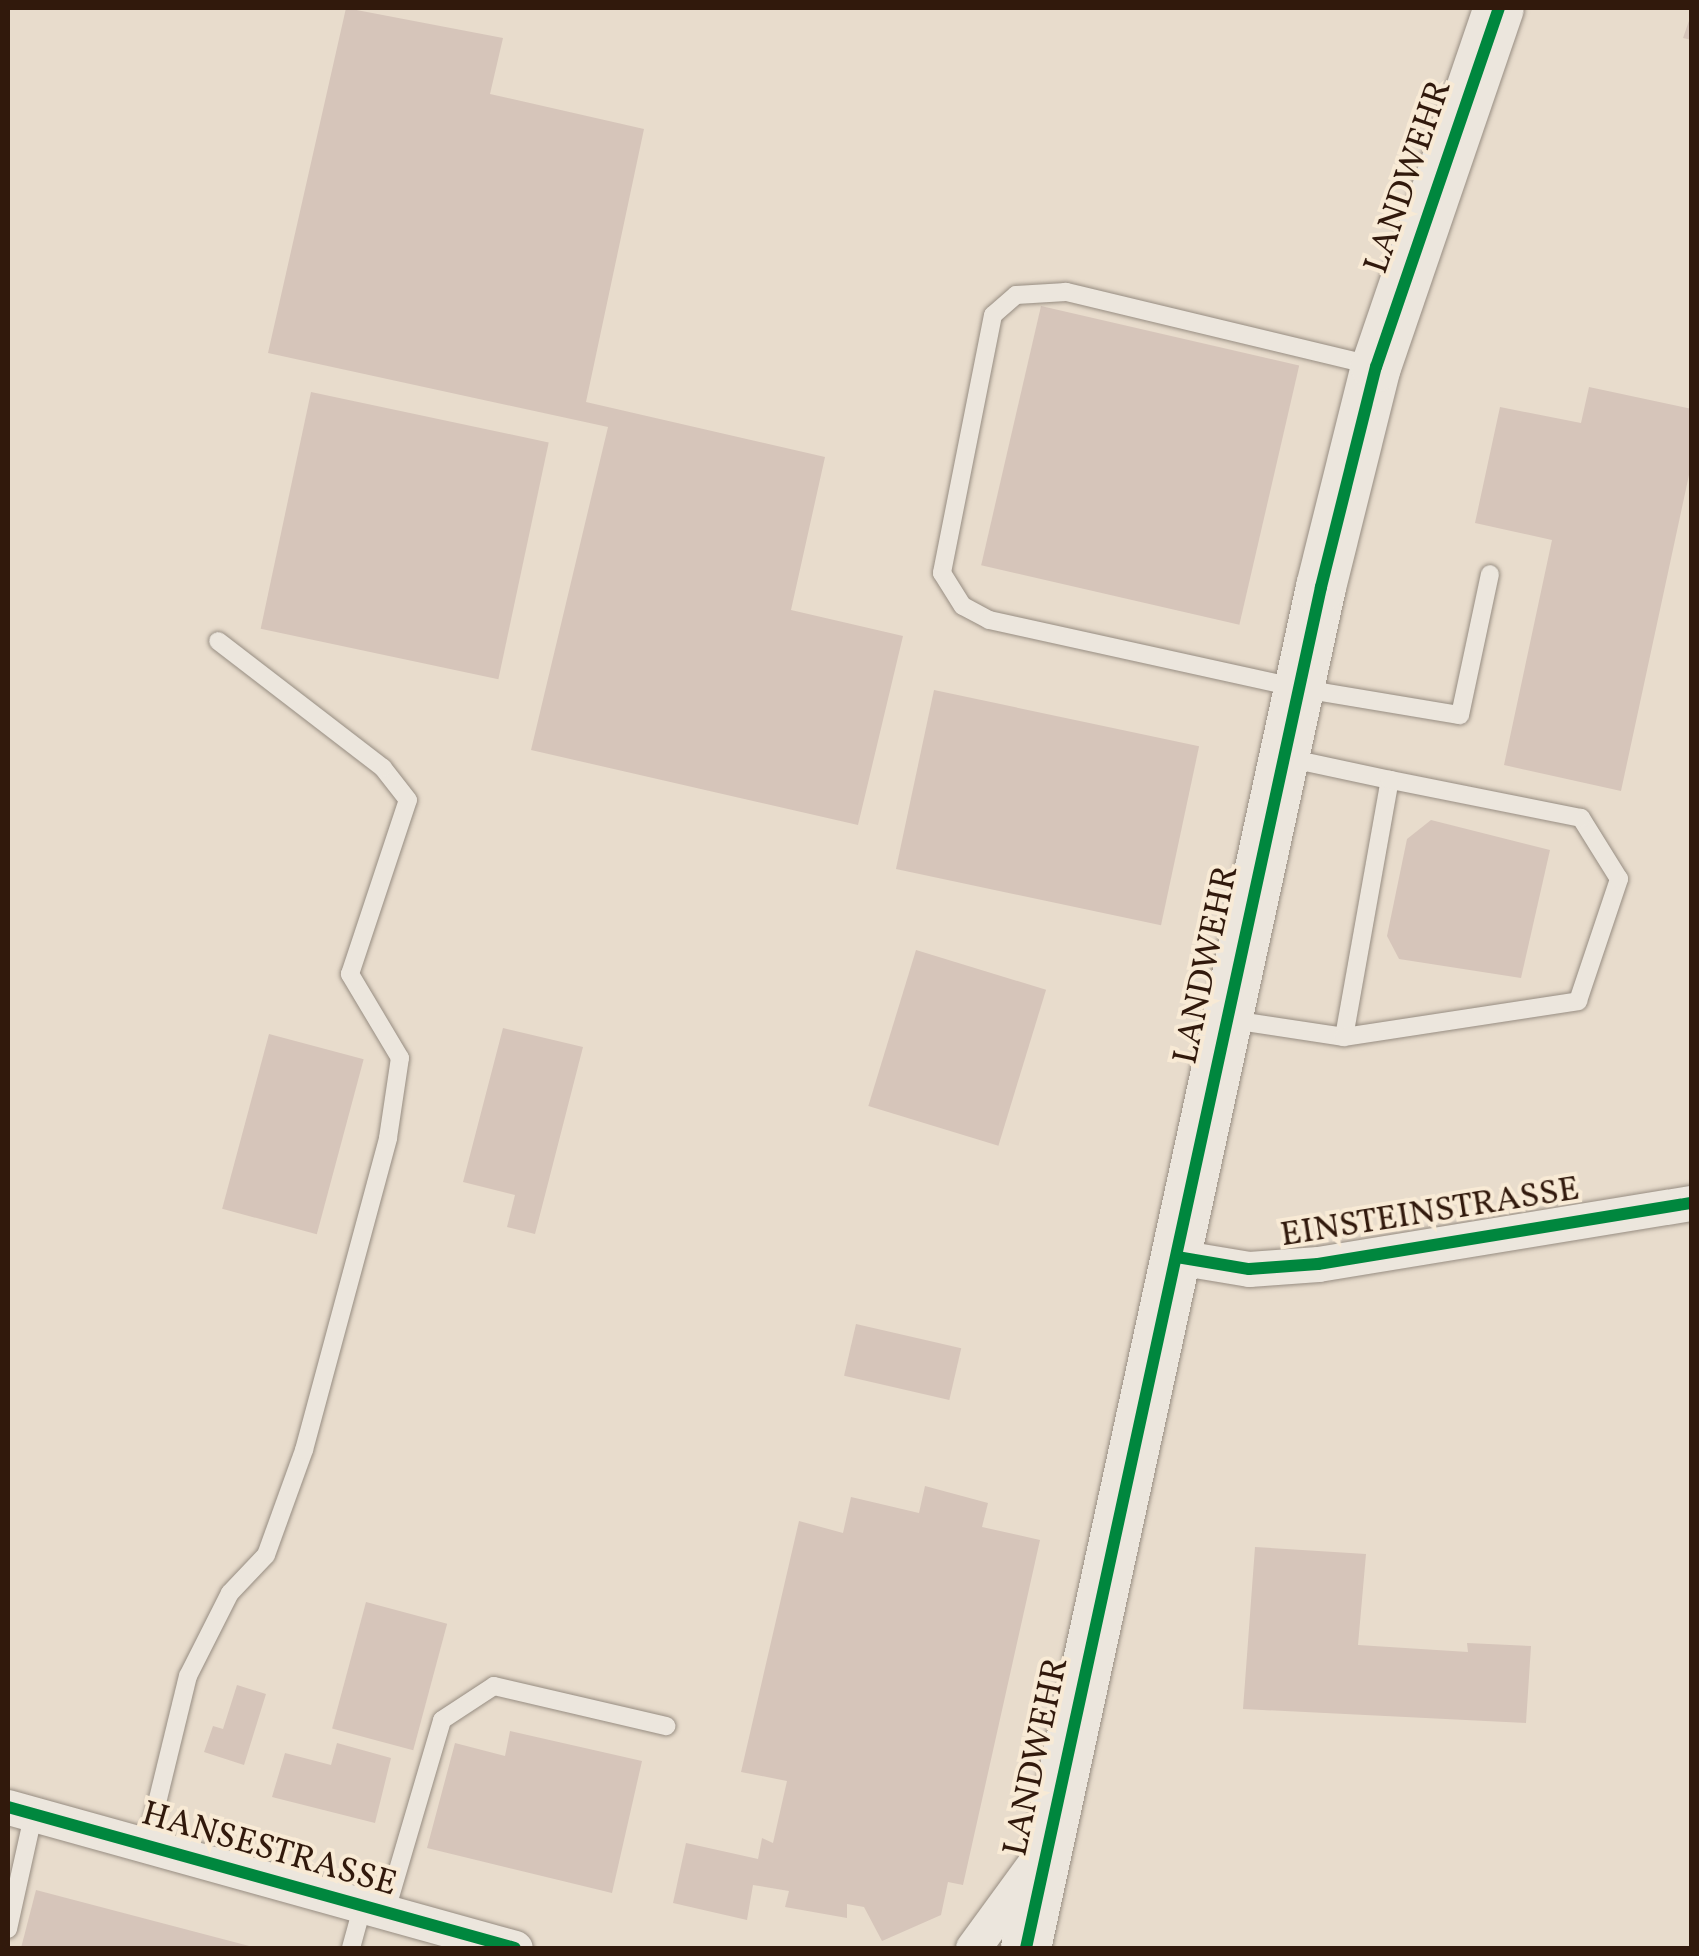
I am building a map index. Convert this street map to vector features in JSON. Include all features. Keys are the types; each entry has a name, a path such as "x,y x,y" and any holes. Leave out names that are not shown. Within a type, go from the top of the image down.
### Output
{"main road":[{"name":"LANDWEHR","path":"1026,1948 1282,757 1376,366 1499,8"}],"street":[{"name":"EINSTEINSTRASSE","path":"1177,1257 1248,1269 1318,1264 1692,1202"},
{"name":"HANSESTRASSE","path":"20,1811 373,1911 447,1940 515,1948"},
{"path":"974,1948 1049,1843"}],"lane":[{"path":"1376,366 1066,292 1016,295 993,315 942,573 963,606 1015,626 1298,688 1460,715 1490,574"},
{"path":"146,1848 188,1676 230,1593 266,1554 304,1450 388,1138 400,1058 350,974 408,800 383,768 218,641"},
{"path":"1226,1019 1344,1037 1578,1000 1619,879 1582,818 1282,757"},
{"path":"1344,1037 1390,780"},
{"path":"352,1948 373,1911 442,1720 494,1686 666,1726"},
{"path":"8,1928 20,1811"}],"building":[{"path":"346,8 503,38 490,94 644,129 586,402 825,457 791,610 903,636 858,825 531,750 608,427 268,353"},
{"path":"1692,15 1692,40 1683,38"},
{"path":"1041,306 1299,366 1239,625 981,565"},
{"path":"1589,387 1692,409 1692,461 1621,791 1504,765 1552,540 1475,523 1500,407 1581,423"},
{"path":"311,392 549,443 498,679 261,629"},
{"path":"934,690 1199,746 1161,925 896,869"},
{"path":"1431,820 1550,850 1521,978 1399,959 1387,936 1407,839"},
{"path":"916,950 1046,990 998,1146 868,1106"},
{"path":"503,1028 583,1047 535,1234 507,1227 515,1195 463,1182"},
{"path":"269,1034 364,1059 317,1234 222,1209"},
{"path":"856,1324 961,1348 949,1400 844,1376"},
{"path":"925,1486 988,1503 982,1527 1040,1540 963,1885 948,1882 941,1915 882,1941 864,1907 847,1904 847,1918 785,1907 789,1891 753,1885 747,1920 673,1903 686,1843 758,1859 762,1838 773,1843 787,1781 741,1772 799,1521 843,1533 851,1497 919,1513"},
{"path":"1255,1547 1366,1554 1358,1645 1468,1652 1467,1643 1531,1646 1526,1723 1243,1709"},
{"path":"366,1602 447,1624 413,1750 332,1729"},
{"path":"237,1685 266,1694 244,1765 204,1752 213,1726 223,1729"},
{"path":"510,1731 642,1761 612,1893 427,1848 455,1743 505,1756"},
{"path":"337,1743 391,1758 375,1823 272,1797 285,1753 331,1765"},
{"path":"36,1890 253,1947 253,1948 21,1948"}],"cycle path":[{"path":"1026,1948 1321,587 1376,367 1499,8"},
{"path":"1177,1257 1249,1269 1318,1264 1692,1203"},
{"path":"8,1807 515,1948"}]}
